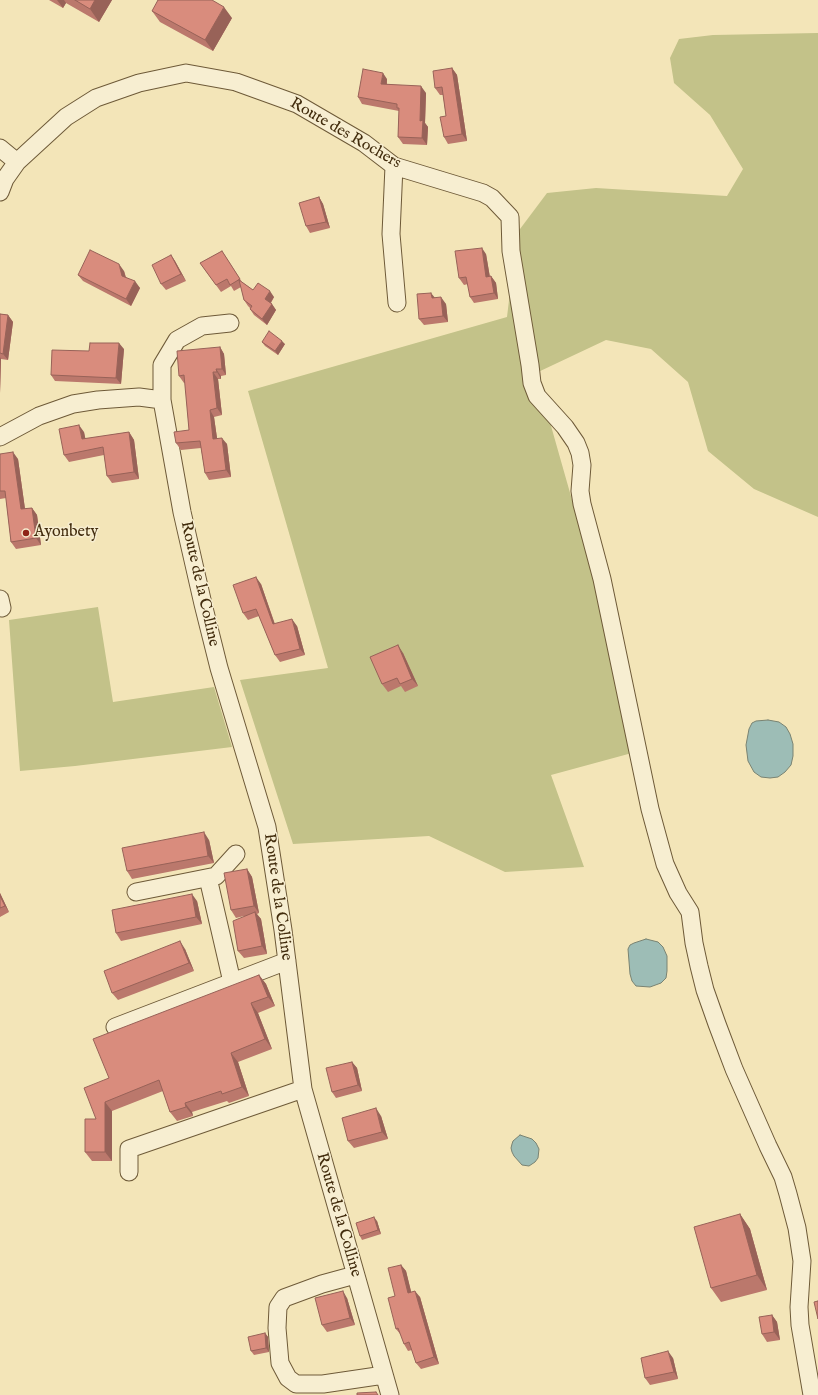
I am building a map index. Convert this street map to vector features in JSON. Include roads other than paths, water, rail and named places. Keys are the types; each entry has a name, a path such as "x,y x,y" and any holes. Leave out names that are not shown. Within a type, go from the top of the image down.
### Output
{"street":[{"name":"Route des Rochers","path":"0,192 5,179 17,162 66,117 96,98 139,83 186,74 236,82 297,104 364,143 394,166 483,193 492,198 510,217 511,251 532,383 537,396 565,427 576,443 580,453 582,465 580,491 582,504 602,579 650,809 665,864 678,893 690,912 699,966 705,990 717,1024 765,1139 783,1177 790,1200 797,1228 802,1261 799,1307 800,1325 812,1395"},
{"path":"0,148 17,162"},
{"path":"394,166 392,234 397,303"},
{"name":"Route de la Colline","path":"230,323 202,326 177,340 162,365 162,400 182,512 203,604 219,668 267,827 287,961 303,1089 390,1395"},
{"path":"0,437 39,416 74,404 98,400 139,397 162,400"},
{"path":"136,892 216,876 236,854"},
{"path":"208,878 232,982"},
{"path":"115,1027 287,961"},
{"path":"129,1172 129,1149 303,1089"},
{"path":"355,1275 296,1292 284,1298 278,1307 277,1328 280,1363 288,1378 296,1384 323,1384 384,1375"}],"water":[{"path":"768,720 779,722 786,727 793,744 791,765 778,777 770,778 761,777 754,772 748,761 746,745 749,729 752,723 756,721"},
{"path":"646,939 658,942 663,947 667,956 666,978 661,983 650,987 636,986 632,981 630,974 628,949 630,945"},
{"path":"520,1135 532,1139 539,1149 538,1158 529,1166 522,1165 512,1152 511,1148 513,1141"}],"place":[{"name":"Ayonbety","path":"26,533"}]}
